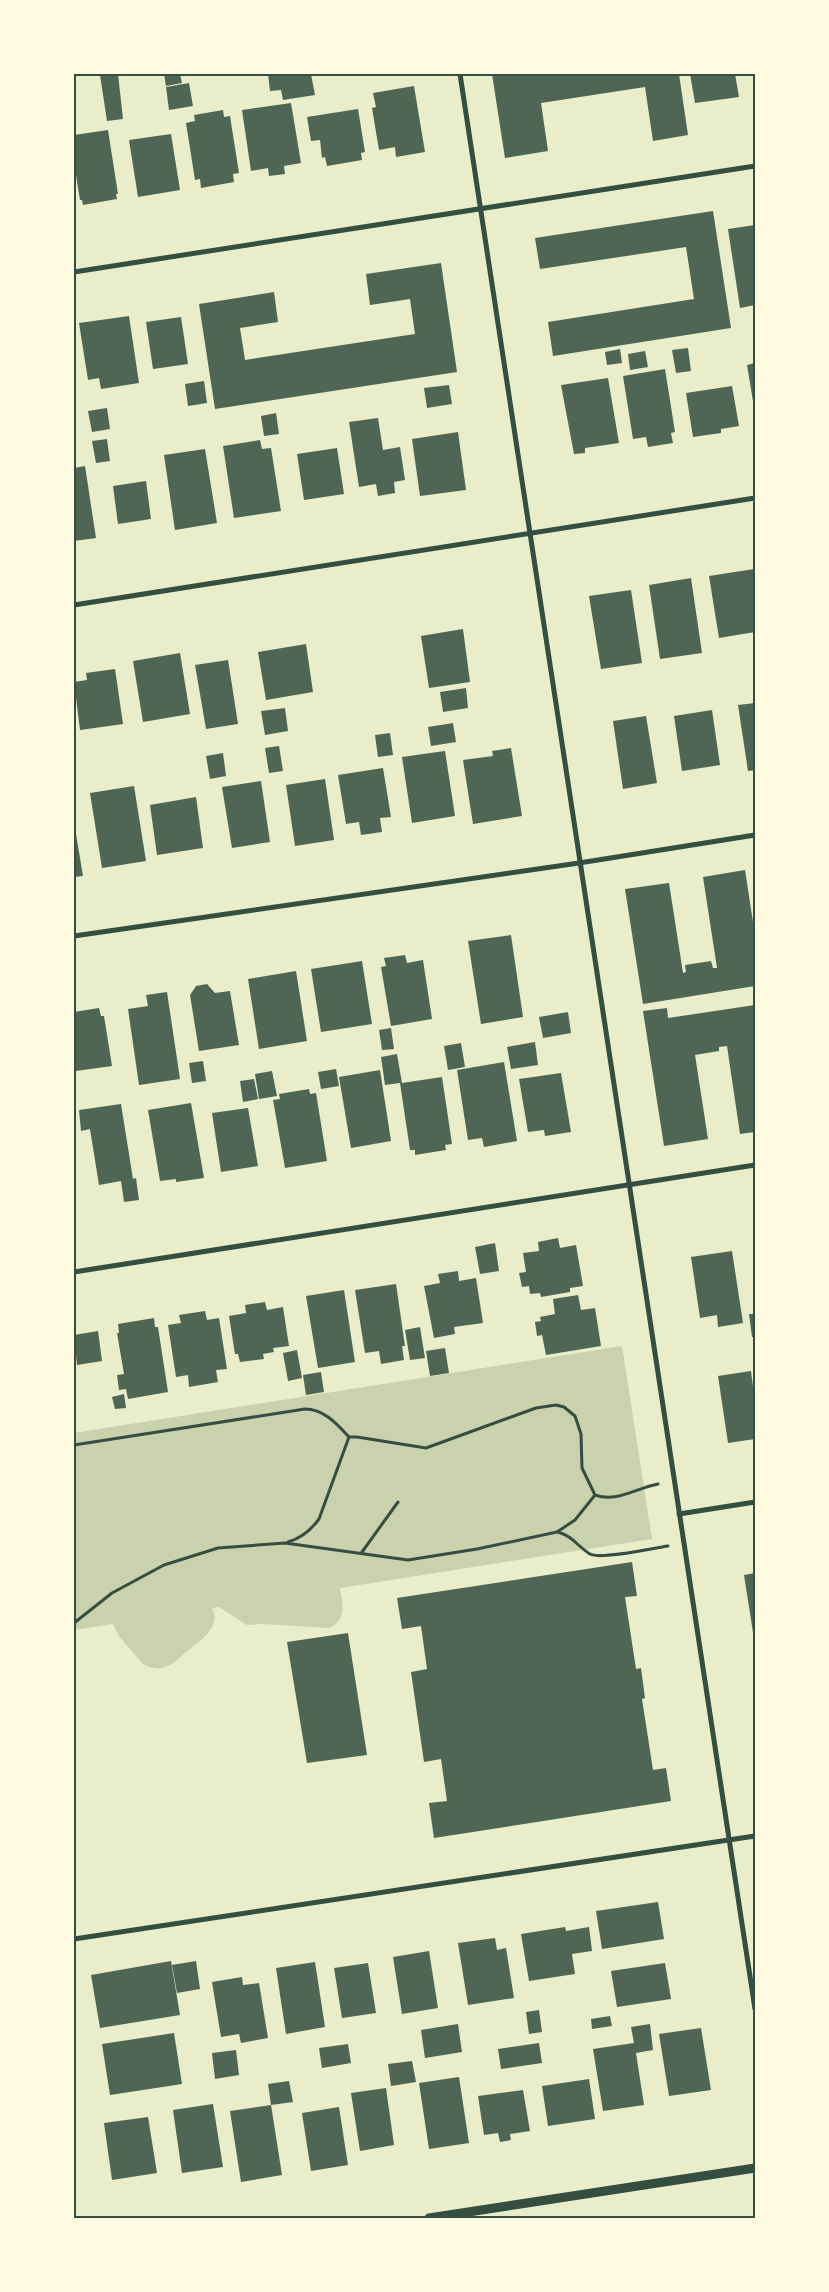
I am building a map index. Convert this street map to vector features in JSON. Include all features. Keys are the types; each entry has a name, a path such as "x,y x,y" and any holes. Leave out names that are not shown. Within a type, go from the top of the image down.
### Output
{"street":[{"path":"460,74 755,2009"},
{"path":"74,272 755,166"},
{"path":"74,605 755,498"},
{"path":"74,936 755,835"},
{"path":"74,1272 755,1164"},
{"path":"679,1514 755,1502"},
{"path":"74,1939 755,1836"},
{"path":"429,2218 755,2168"}],"path":[{"path":"349,1438 358,1437 426,1448 536,1408 556,1405 564,1407 575,1416 582,1434 582,1468 595,1495 604,1498 618,1497 630,1494 641,1487 674,1481"},
{"path":"74,1445 305,1409 313,1409 324,1413 349,1438"},
{"path":"74,1624 112,1593 164,1565 218,1548 285,1543 296,1540 311,1530 320,1519 349,1438"},
{"path":"285,1543 408,1560 477,1549 557,1532 575,1520 595,1495"},
{"path":"362,1553 398,1502"},
{"path":"557,1532 569,1536 592,1555 609,1555 684,1544"}],"green space":[{"path":"622,1346 652,1539 340,1588 343,1605 341,1616 335,1625 329,1628 262,1624 247,1625 219,1607 212,1608 214,1621 208,1633 174,1662 160,1668 143,1664 119,1636 113,1624 74,1630 74,1433"}],"building":[{"path":"118,74 123,119 107,121 100,75"},
{"path":"164,74 180,74 182,83 166,86"},
{"path":"268,74 311,74 315,95 283,100 281,90 270,91"},
{"path":"492,74 679,74 688,135 653,141 645,87 541,103 548,151 505,158"},
{"path":"690,74 735,74 739,97 695,103"},
{"path":"189,83 193,106 169,110 166,87"},
{"path":"414,86 425,152 396,157 395,147 379,150 372,108 376,107 373,93"},
{"path":"291,103 301,163 284,166 285,174 269,176 268,168 251,171 242,110"},
{"path":"358,109 365,152 361,153 362,160 327,166 325,157 322,158 320,140 311,141 307,117"},
{"path":"223,110 224,117 230,116 239,173 233,174 234,182 201,188 200,179 195,180 186,123 195,121 194,115"},
{"path":"108,130 118,194 116,194 117,199 83,205 82,200 80,200 74,163 74,135"},
{"path":"171,134 180,190 138,197 129,140"},
{"path":"713,211 731,328 553,356 548,322 694,299 686,247 540,269 535,238"},
{"path":"755,225 755,305 740,308 728,229"},
{"path":"441,263 457,372 215,409 199,304 274,292 278,322 240,328 245,360 415,334 410,299 370,305 366,274"},
{"path":"129,316 139,383 101,389 99,378 88,380 79,323"},
{"path":"181,317 188,364 153,369 146,322"},
{"path":"688,348 691,371 676,373 672,350"},
{"path":"620,349 622,363 607,365 605,352"},
{"path":"645,351 648,367 630,370 628,354"},
{"path":"755,363 755,406 754,407 747,365"},
{"path":"665,369 675,432 671,433 673,443 648,447 646,437 633,439 623,376"},
{"path":"608,378 619,443 585,448 585,453 574,454 561,385"},
{"path":"204,381 207,403 188,406 185,384"},
{"path":"449,385 452,404 427,408 424,388"},
{"path":"732,386 739,426 721,429 721,433 693,437 686,393"},
{"path":"107,408 110,429 92,432 88,411"},
{"path":"276,413 279,434 264,436 261,416"},
{"path":"378,418 383,450 400,447 405,480 394,482 395,493 378,496 376,484 359,487 349,422"},
{"path":"458,432 466,490 420,496 412,439"},
{"path":"107,439 110,461 96,463 92,441"},
{"path":"260,440 262,449 271,448 281,511 234,518 223,446"},
{"path":"337,448 344,494 304,500 297,454"},
{"path":"205,449 217,523 175,530 164,455"},
{"path":"85,466 96,538 74,541 74,468"},
{"path":"146,481 151,519 118,524 113,486"},
{"path":"754,569 755,632 719,638 709,576"},
{"path":"691,578 702,653 660,659 649,585"},
{"path":"631,590 642,663 601,669 589,596"},
{"path":"463,629 470,682 429,688 421,636"},
{"path":"306,644 313,692 266,700 258,652"},
{"path":"180,653 190,714 143,722 133,661"},
{"path":"228,660 238,724 206,729 195,665"},
{"path":"115,669 123,724 80,730 74,682 87,680 86,673"},
{"path":"466,688 468,708 443,712 440,692"},
{"path":"755,703 755,770 748,771 738,705"},
{"path":"285,708 288,731 265,735 261,711"},
{"path":"712,710 720,765 682,771 674,716"},
{"path":"646,716 657,783 623,789 613,721"},
{"path":"453,723 456,742 431,746 428,727"},
{"path":"390,733 393,755 378,757 375,735"},
{"path":"279,746 283,771 269,773 265,748"},
{"path":"511,748 522,816 473,824 463,760 493,756 492,751"},
{"path":"445,751 455,816 412,823 402,757"},
{"path":"223,753 226,776 210,779 206,756"},
{"path":"383,768 391,817 380,818 382,832 361,835 359,822 346,824 338,775"},
{"path":"325,779 334,840 295,846 286,785"},
{"path":"261,781 270,842 232,848 222,787"},
{"path":"134,786 146,861 102,868 90,793"},
{"path":"196,797 203,848 157,855 150,805"},
{"path":"74,828 83,876 74,877"},
{"path":"745,870 755,935 755,986 643,1004 625,889 669,883 683,973 686,972 685,965 711,961 713,968 717,968 703,877"},
{"path":"511,935 523,1017 481,1024 468,941"},
{"path":"405,955 407,963 423,960 432,1019 391,1026 381,967 386,966 384,958"},
{"path":"362,961 372,1024 321,1032 311,969"},
{"path":"296,971 307,1041 259,1049 248,979"},
{"path":"207,984 215,993 230,991 239,1045 199,1051 190,995 196,986"},
{"path":"167,992 180,1079 139,1085 128,1009 148,1006 146,995"},
{"path":"755,1005 755,1132 740,1134 727,1046 719,1047 719,1051 695,1055 708,1139 664,1146 643,1011 667,1008 668,1018"},
{"path":"99,1008 101,1016 104,1016 112,1066 76,1071 74,1057 74,1012"},
{"path":"568,1012 571,1033 543,1038 539,1017"},
{"path":"391,1028 394,1049 382,1050 379,1030"},
{"path":"535,1042 538,1065 511,1069 507,1047"},
{"path":"461,1043 465,1067 448,1070 444,1046"},
{"path":"397,1054 402,1083 442,1077 452,1144 445,1145 446,1150 415,1155 415,1150 410,1150 400,1083 385,1085 381,1057"},
{"path":"203,1061 206,1081 192,1083 189,1063"},
{"path":"504,1062 517,1141 484,1147 482,1138 468,1140 457,1070"},
{"path":"336,1069 339,1086 321,1089 318,1072"},
{"path":"380,1070 391,1141 351,1148 339,1077"},
{"path":"272,1071 277,1096 259,1099 255,1074"},
{"path":"561,1073 571,1132 545,1136 544,1130 528,1132 519,1079"},
{"path":"254,1079 258,1099 243,1102 240,1081"},
{"path":"309,1089 310,1094 316,1093 327,1161 285,1168 273,1100 280,1099 279,1094"},
{"path":"191,1103 204,1178 176,1182 176,1179 160,1181 148,1110"},
{"path":"121,1104 133,1179 136,1178 139,1200 124,1202 121,1181 99,1185 90,1129 81,1131 79,1110"},
{"path":"248,1108 258,1166 221,1172 212,1113"},
{"path":"558,1238 560,1248 576,1245 583,1286 570,1288 570,1292 541,1297 540,1293 530,1294 529,1286 522,1287 519,1273 526,1272 523,1253 539,1251 538,1242"},
{"path":"495,1243 499,1271 480,1274 475,1247"},
{"path":"732,1251 743,1323 718,1327 717,1315 700,1318 691,1257"},
{"path":"458,1271 459,1281 476,1278 483,1323 454,1327 455,1334 434,1338 424,1286 440,1283 438,1274"},
{"path":"396,1284 405,1346 402,1346 404,1360 381,1364 379,1351 365,1353 355,1290"},
{"path":"344,1290 355,1362 318,1368 306,1296"},
{"path":"578,1295 581,1310 595,1308 601,1346 546,1355 542,1335 537,1336 535,1322 541,1321 540,1317 555,1314 553,1299"},
{"path":"265,1302 267,1310 283,1307 289,1346 273,1348 274,1352 263,1354 264,1359 240,1362 238,1354 235,1354 229,1316 246,1313 245,1305"},
{"path":"205,1311 207,1320 219,1318 227,1369 216,1370 218,1382 189,1387 188,1375 176,1377 168,1325 181,1323 179,1315"},
{"path":"749,1314 755,1314 755,1337 752,1337"},
{"path":"154,1318 155,1327 158,1327 168,1392 128,1399 126,1389 119,1390 117,1375 124,1374 117,1333 119,1333 118,1324"},
{"path":"420,1327 425,1358 410,1360 405,1330"},
{"path":"98,1331 102,1361 77,1365 74,1335"},
{"path":"445,1348 449,1373 430,1376 426,1351"},
{"path":"297,1350 302,1378 288,1381 283,1353"},
{"path":"751,1371 755,1402 755,1439 728,1443 718,1376"},
{"path":"321,1372 324,1392 306,1395 303,1375"},
{"path":"124,1394 126,1408 115,1409 112,1397"},
{"path":"632,1562 637,1596 625,1597 636,1669 641,1668 645,1698 642,1699 653,1770 666,1768 671,1801 434,1838 429,1803 447,1801 441,1759 424,1762 411,1672 427,1669 421,1626 402,1629 397,1598"},
{"path":"755,1573 755,1639 754,1639 744,1575"},
{"path":"348,1633 367,1755 307,1763 287,1642"},
{"path":"658,1902 664,1939 602,1949 596,1911"},
{"path":"565,1927 566,1931 589,1927 592,1951 572,1954 575,1974 529,1981 521,1934"},
{"path":"495,1938 497,1950 506,1948 514,1998 468,2005 458,1943"},
{"path":"429,1951 438,2008 402,2014 393,1957"},
{"path":"171,1961 180,2015 100,2028 91,1975"},
{"path":"196,1961 200,1989 177,1993 172,1965"},
{"path":"315,1962 325,2027 286,2034 276,1968"},
{"path":"368,1963 376,2013 342,2018 334,1968"},
{"path":"665,1963 671,1999 617,2007 611,1971"},
{"path":"242,1977 243,1985 259,1983 268,2038 241,2043 239,2034 221,2037 212,1982"},
{"path":"539,2010 542,2032 529,2034 526,2012"},
{"path":"610,2016 612,2026 592,2029 591,2019"},
{"path":"458,2024 462,2052 425,2058 421,2030"},
{"path":"650,2024 653,2050 636,2053 644,2105 603,2111 593,2049 634,2043 631,2027"},
{"path":"701,2028 711,2090 669,2096 659,2034"},
{"path":"174,2033 182,2084 110,2095 102,2044"},
{"path":"539,2043 542,2063 501,2069 498,2049"},
{"path":"348,2044 351,2063 322,2068 319,2048"},
{"path":"236,2050 239,2075 215,2079 212,2053"},
{"path":"412,2061 416,2082 391,2086 388,2064"},
{"path":"459,2077 469,2143 429,2149 419,2083"},
{"path":"589,2079 595,2119 548,2126 542,2086"},
{"path":"289,2081 293,2102 271,2105 268,2084"},
{"path":"386,2088 394,2145 360,2151 351,2093"},
{"path":"523,2090 530,2131 510,2134 511,2140 500,2142 498,2133 484,2135 478,2096"},
{"path":"213,2104 223,2167 182,2173 173,2110"},
{"path":"271,2105 282,2175 241,2182 230,2111"},
{"path":"339,2107 348,2165 311,2171 302,2113"},
{"path":"148,2117 157,2173 112,2180 104,2123"}]}
